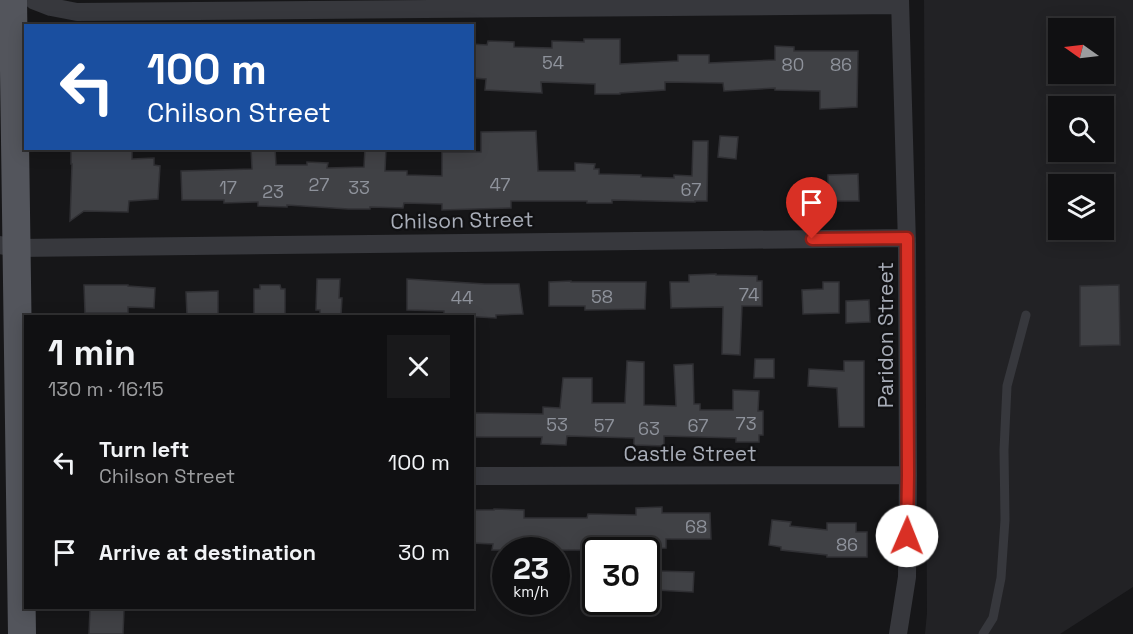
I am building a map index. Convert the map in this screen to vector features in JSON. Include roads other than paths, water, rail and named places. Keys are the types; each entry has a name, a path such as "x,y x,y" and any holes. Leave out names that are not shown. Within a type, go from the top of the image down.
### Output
{"main road":[{"path":"14,0 9,247 15,497 22,634"}],"street":[{"path":"33,0 51,7 76,12 900,3"},
{"name":"Paridon Street","path":"898,634 907,577 908,475 907,238 900,3"},
{"name":"Chilson Street","path":"9,247 907,238"},
{"name":"Castle Street","path":"474,476 908,475"}],"lane":[{"path":"983,634 993,618 1001,578 1005,520 1004,450 1007,386 1026,315"}]}
